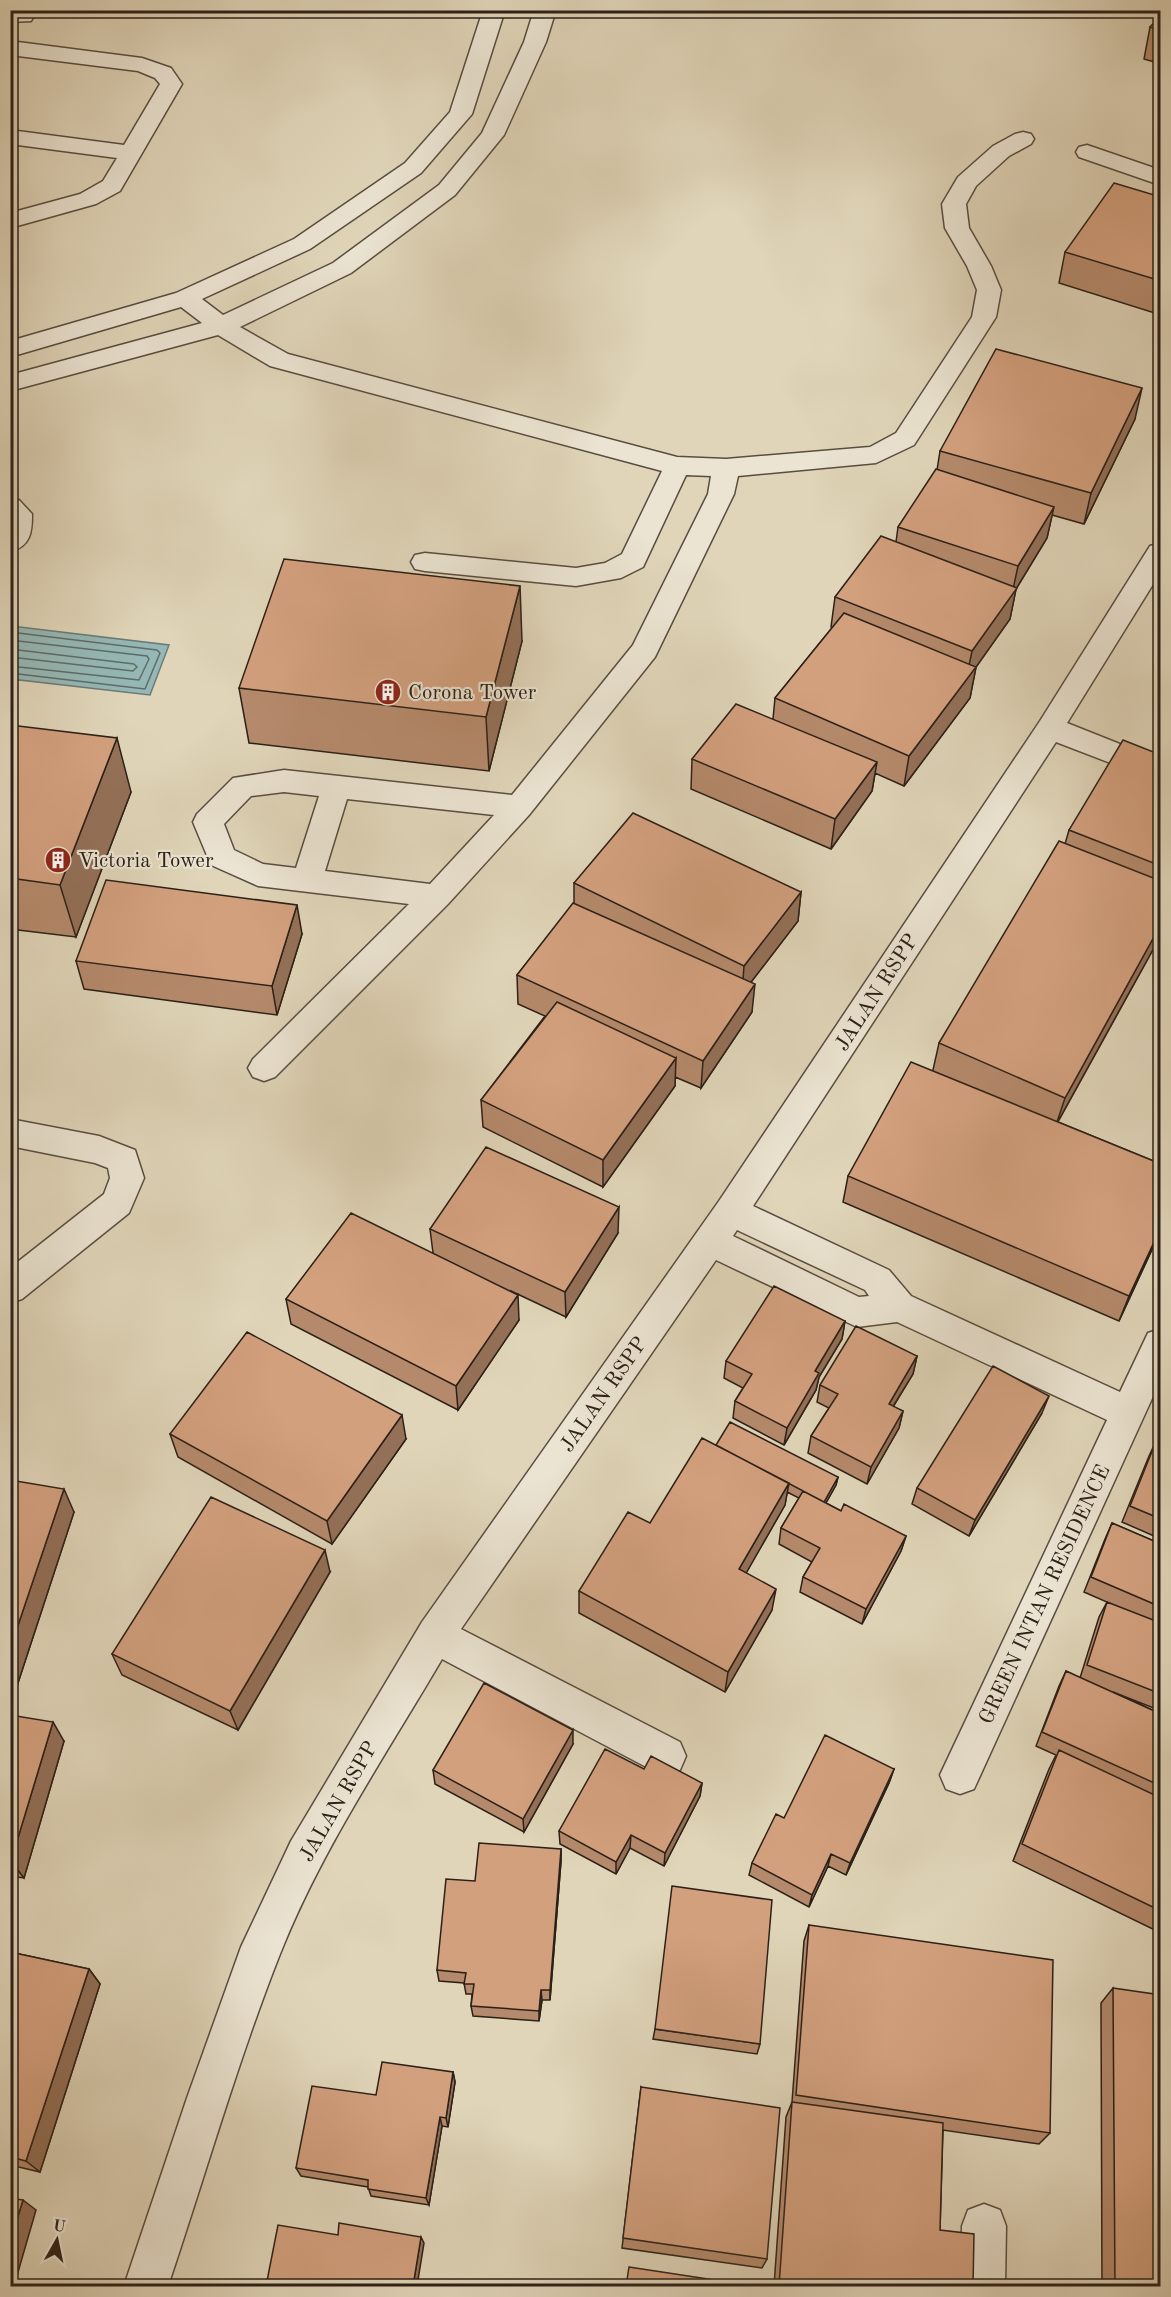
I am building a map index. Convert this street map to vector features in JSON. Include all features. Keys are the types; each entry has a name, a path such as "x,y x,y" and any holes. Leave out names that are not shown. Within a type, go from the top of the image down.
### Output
{"street":[{"path":"10,15 23,16 26,10"},
{"path":"10,383 221,326 342,268 447,190 493,135 511,40 494,10"},
{"path":"10,349 185,298 302,244 413,168 461,114 511,40 544,10"},
{"path":"10,48 142,65 163,73 171,84 112,186 88,199 10,221"},
{"path":"10,137 130,153"},
{"path":"185,298 221,326 279,360 677,466 726,468 876,455 905,439 984,317 988,290 979,266 957,228 954,204 966,182 1001,150 1023,139"},
{"path":"1088,152 1161,178"},
{"path":"425,562 576,577 610,571 633,560 677,466"},
{"path":"264,1068 437,896 519,807 645,650 721,494 726,468"},
{"path":"10,506 19,514 18,535 10,543"},
{"name":"JALAN RSPP","path":"146,2286 208,2098 262,1947 305,1855 435,1635 731,1211 1050,728 1161,552"},
{"path":"1050,728 1161,771"},
{"path":"437,896 258,875 222,857 208,822 243,786 284,781 519,807"},
{"path":"307,880 336,787"},
{"path":"10,1132 99,1150 123,1160 127,1179 117,1203 10,1288"},
{"path":"731,1211 877,1280 899,1307 1128,1413"},
{"path":"710,1241 856,1312 899,1307"},
{"name":"GREEN INTAN RESIDENCE","path":"960,1775 1161,1344"},
{"path":"435,1635 666,1756"},
{"path":"983,2286 984,2226"}],"water":[{"path":"11,626 169,645 150,695 11,679"}],"building":[{"path":"1161,16 1161,31 1150,27"},
{"path":"1114,183 1161,197 1161,281 1065,252"},
{"path":"996,349 1142,388 1091,493 940,451"},
{"path":"936,469 1054,507 1018,566 898,527"},
{"path":"881,536 1017,588 972,651 835,597"},
{"path":"284,559 520,586 486,717 239,688"},
{"path":"844,613 976,667 909,756 775,698"},
{"path":"736,704 877,762 835,819 692,759"},
{"path":"10,725 117,738 60,885 10,878"},
{"path":"1123,740 1161,755 1161,866 1069,830"},
{"path":"633,813 801,892 744,966 574,883"},
{"path":"1059,841 1161,881 1161,924 1065,1098 939,1043"},
{"path":"106,880 297,905 272,986 76,961"},
{"path":"573,903 755,984 703,1061 517,975"},
{"path":"557,1002 676,1058 603,1160 481,1100"},
{"path":"911,1062 1161,1164 1161,1227 1129,1296 848,1176"},
{"path":"486,1147 619,1207 565,1292 430,1229"},
{"path":"351,1213 518,1295 456,1386 286,1299"},
{"path":"774,1286 845,1321 815,1371 819,1373 787,1428 735,1401 752,1374 726,1361"},
{"path":"856,1326 917,1356 889,1404 903,1411 871,1467 811,1436 838,1394 820,1385"},
{"path":"247,1332 402,1415 327,1521 170,1434"},
{"path":"993,1366 1049,1396 975,1520 917,1488"},
{"path":"730,1422 838,1477 824,1502 716,1445"},
{"path":"702,1438 789,1483 739,1569 776,1589 728,1672 579,1591 628,1512 650,1523"},
{"path":"1157,1439 1161,1441 1161,1519 1130,1506"},
{"path":"10,1480 64,1489 10,1649"},
{"path":"803,1491 841,1511 844,1504 906,1536 866,1609 803,1577 820,1548 781,1528"},
{"path":"211,1497 325,1550 230,1711 112,1654"},
{"path":"1112,1523 1161,1544 1161,1607 1091,1577"},
{"path":"1107,1602 1161,1623 1161,1694 1087,1665"},
{"path":"1066,1671 1161,1714 1161,1786 1042,1732"},
{"path":"484,1683 573,1730 523,1819 433,1770"},
{"path":"10,1715 53,1722 11,1861 10,1861"},
{"path":"825,1735 894,1769 850,1863 831,1854 812,1895 752,1863 776,1814 784,1818"},
{"path":"605,1749 644,1769 651,1756 702,1783 665,1853 631,1835 616,1862 559,1831"},
{"path":"1059,1750 1161,1798 1161,1911 1022,1844"},
{"path":"479,1843 561,1849 550,1990 541,1990 539,2011 471,2006 474,1984 464,1984 466,1973 437,1970 446,1879 475,1881"},
{"path":"672,1886 772,1900 760,2044 655,2029"},
{"path":"809,1925 1053,1960 1050,2133 796,2095"},
{"path":"10,1952 89,1969 26,2161 10,2157"},
{"path":"1113,1988 1161,1995 1161,2286 1115,2286"},
{"path":"382,2062 453,2072 446,2118 440,2117 426,2198 368,2189 368,2180 296,2168 312,2086 376,2095"},
{"path":"641,2087 780,2108 767,2259 623,2238"},
{"path":"792,2102 943,2123 940,2230 974,2234 973,2286 779,2286"},
{"path":"10,2198 23,2200 10,2242"},
{"path":"339,2223 421,2237 413,2286 266,2286 278,2225 338,2235"},
{"path":"629,2267 754,2286 626,2286"}],"place":[{"name":"Corona Tower","path":"388,692"},
{"name":"Victoria Tower","path":"58,860"}]}
